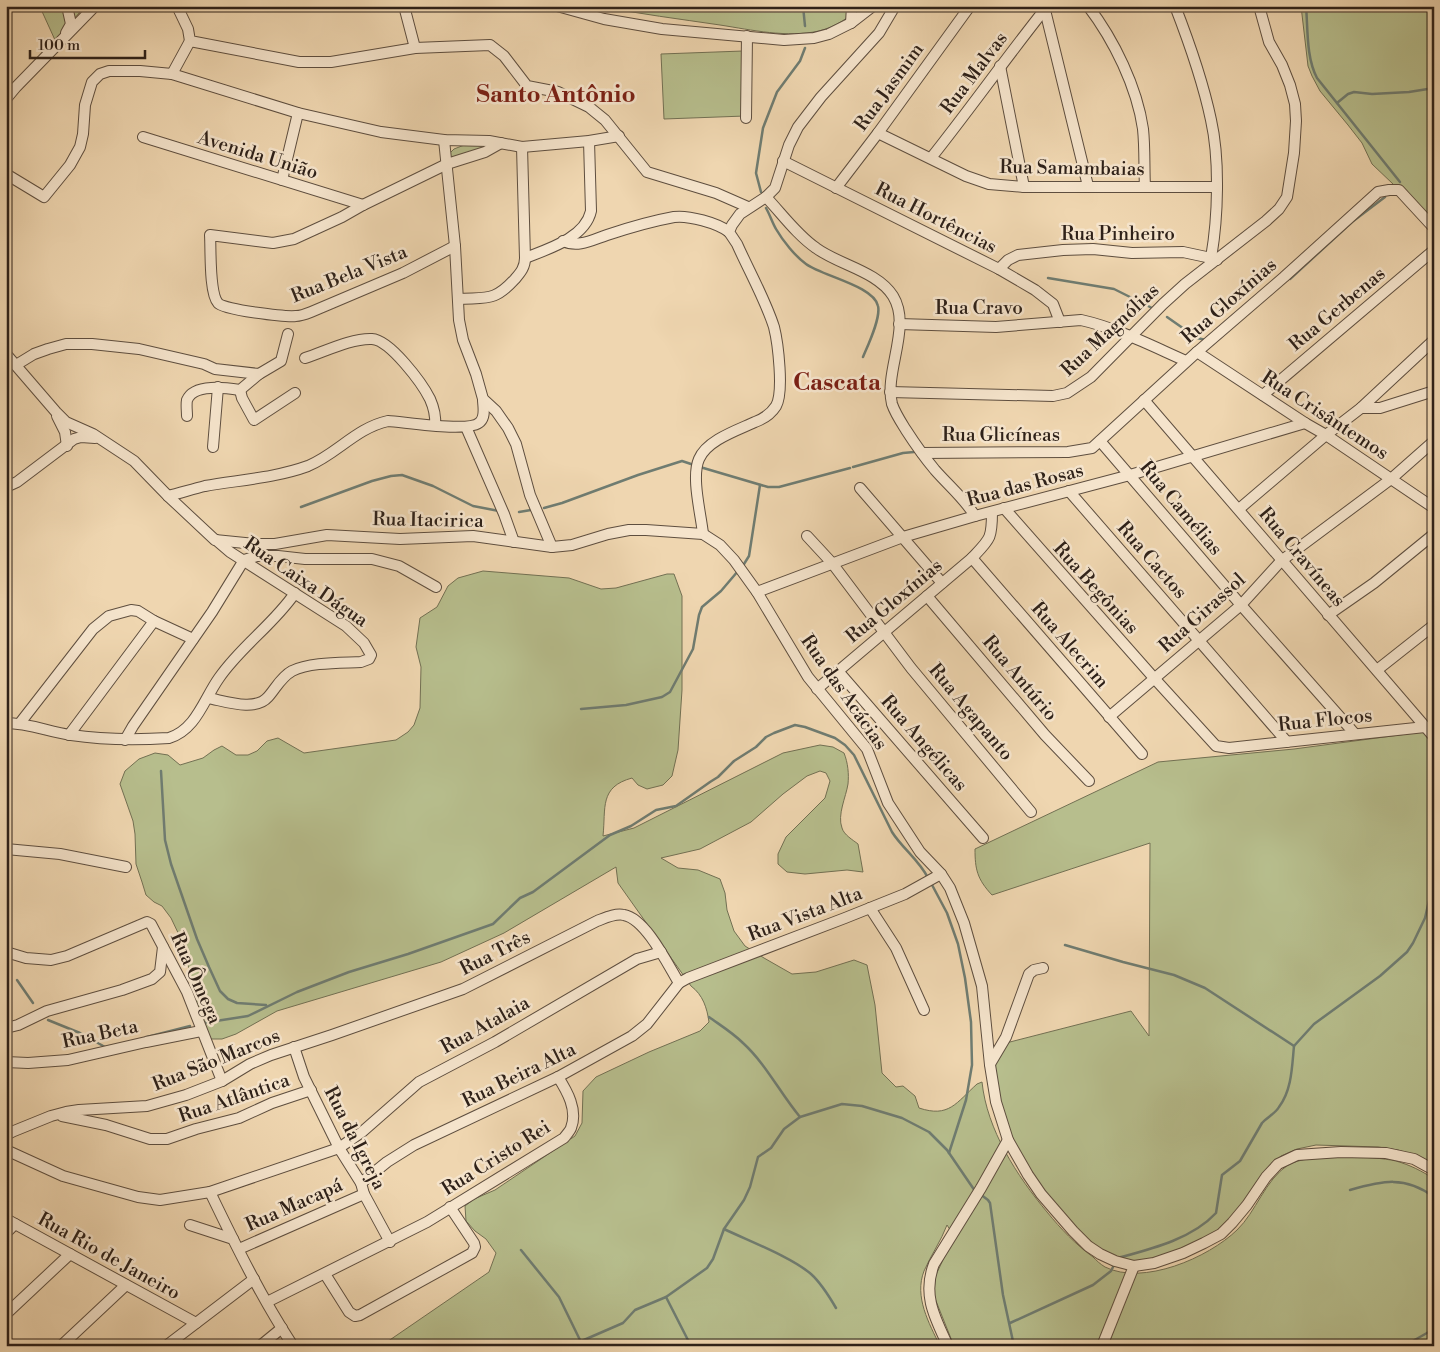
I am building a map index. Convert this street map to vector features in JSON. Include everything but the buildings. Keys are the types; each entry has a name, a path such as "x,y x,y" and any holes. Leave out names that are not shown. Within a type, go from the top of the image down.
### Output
{"street":[{"path":"63,39 70,24 67,6"},
{"path":"6,99 95,6"},
{"path":"172,74 190,41 188,30 177,6"},
{"path":"404,6 415,48"},
{"path":"557,6 604,19 662,29 784,40 814,38 829,34 851,23 874,6"},
{"path":"851,23 852,6"},
{"path":"729,232 734,221 748,207 766,197 775,188 782,161 798,127 879,32 895,6"},
{"name":"Rua Jasmim","path":"836,188 970,6"},
{"path":"1088,6 1114,46 1130,84 1143,129 1145,187"},
{"path":"1175,6 1212,121 1216,187 1214,259"},
{"name":"Rua Magnólias","path":"890,392 1053,396 1066,393 1091,377 1163,304 1214,259 1266,221 1279,209 1287,197 1295,137 1295,104 1282,65 1269,42 1259,6"},
{"path":"1045,7 1088,186"},
{"name":"Rua Malvas","path":"930,158 966,114 1045,7"},
{"path":"746,118 747,36"},
{"path":"190,41 299,62 331,62 415,48 490,45 504,56 527,86 558,92 589,107 605,120 647,172 709,191 748,207"},
{"path":"1000,66 1024,187"},
{"path":"6,174 44,197 70,166 80,147 85,105 92,82 100,74 121,70 172,74 298,112 381,132 444,140 501,143 522,147 589,141 619,136"},
{"path":"282,180 298,112"},
{"name":"Rua Samambaias","path":"878,133 978,181 989,184 1024,187 1216,187"},
{"name":"Avenida União","path":"143,137 363,205"},
{"path":"168,496 204,487 246,481 307,466 364,429 378,423 388,421 466,427 476,425 483,418 483,399 461,333 455,246 444,140"},
{"path":"525,258 563,241 579,231 590,219 589,141"},
{"path":"363,205 447,164 485,152 501,143"},
{"path":"458,299 492,297 499,294 519,274 525,264 522,147"},
{"name":"Rua Hortências","path":"782,161 999,269 1045,297 1053,304 1060,322"},
{"name":"Rua Gloxínias","path":"1080,452 1092,448 1186,361 1284,277 1378,192 1399,190 1434,228"},
{"path":"766,197 814,247 874,278 888,289 896,302 899,324 890,392 895,411 922,453 935,470 968,504 975,516"},
{"name":"Rua Bela Vista","path":"363,205 342,217 281,242 210,235 213,291 218,303 223,307 259,313 297,316 403,274 455,246"},
{"path":"563,241 570,244 580,244 675,217 700,220 724,228 737,244 774,328 780,371 779,396 776,406 762,420 716,441 699,458 697,481 703,534"},
{"name":"Rua Pinheiro","path":"999,269 1008,260 1018,255 1063,250 1093,249 1132,253 1183,252 1214,259"},
{"name":"Rua Gerbenas","path":"1263,395 1434,250"},
{"name":"Rua Cravo","path":"899,324 996,327 1025,326 1074,320 1092,323 1186,361"},
{"path":"187,416 187,401 191,395 203,389 218,387 240,390 260,374 281,361 288,334"},
{"path":"304,358 350,342 374,339 381,342 398,357 423,387 436,414 435,425"},
{"path":"1239,509 1326,435 1361,408 1434,340"},
{"path":"16,365 48,348 66,344 92,344 139,349 204,364 215,369 260,374"},
{"name":"Rua Crisântemos","path":"1197,352 1326,435 1434,508"},
{"path":"6,354 66,422 99,438 134,460 168,496 216,540"},
{"path":"213,447 218,387"},
{"path":"240,390 242,398 254,420 295,393"},
{"path":"1361,408 1380,408 1434,391"},
{"path":"483,399 508,428 516,444 530,495 552,547"},
{"name":"Rua Cravíneas","path":"1144,400 1434,737"},
{"path":"56,412 65,432 66,446"},
{"name":"Rua das Rosas","path":"757,592 903,537 1130,475 1305,423"},
{"path":"466,427 504,514 514,542"},
{"path":"6,487 16,482 74,439 81,437 99,438"},
{"name":"Rua Girassol","path":"1109,717 1241,605 1281,560 1391,479 1434,440"},
{"name":"Rua Camélias","path":"1100,441 1355,734"},
{"name":"Rua Glicíneas","path":"922,453 1080,452"},
{"path":"860,488 942,583"},
{"name":"Rua Cactos","path":"1069,491 1287,742"},
{"name":"Rua Begônias","path":"1004,508 1212,744 1220,748 1229,748"},
{"name":"Rua Gloxínias","path":"817,689 885,634 972,558 991,538 992,512"},
{"name":"Rua Itacirica","path":"216,540 275,544 327,535 400,539 474,536 552,547 572,545 629,530 703,534"},
{"name":"Rua das Acácias","path":"703,534 720,545 734,560 757,592 798,662 817,689 867,749 888,803 920,852 941,874 958,906 982,986 990,1065 996,1102 1008,1140 1037,1188 1073,1231 1088,1246 1100,1254 1115,1261 1134,1266"},
{"name":"Rua Agapanto","path":"807,536 832,563 911,668 1031,812"},
{"path":"1328,615 1374,583 1431,539"},
{"name":"Rua Caixa Dágua","path":"208,698 246,705 260,703 267,699 283,678 292,671 307,666 361,662 369,659 371,655 356,634 247,559 216,540"},
{"path":"125,740 247,559 278,556 305,559 372,559 399,566 436,587"},
{"name":"Rua Alecrim","path":"972,558 1142,754"},
{"path":"6,723 20,723 69,735 125,740 169,738 180,734 189,726 233,659 276,618 295,593"},
{"name":"Rua Antúrio","path":"928,596 1045,735 1089,781"},
{"path":"20,723 93,629 109,616 131,610 138,611 154,622 193,639"},
{"path":"69,735 154,622"},
{"path":"1377,670 1434,625"},
{"name":"Rua Angélicas","path":"838,671 983,838"},
{"name":"Rua Flocos","path":"1229,748 1424,726"},
{"path":"6,850 60,854 126,867"},
{"name":"Rua Vista Alta","path":"680,983 688,978 906,894 941,874"},
{"path":"870,908 896,948 924,1010"},
{"name":"Rua Três","path":"294,1047 463,989 597,920 610,916 625,915 646,930 680,983"},
{"name":"Rua Ômega","path":"6,952 26,958 51,960 67,956 149,922 187,992 222,1080"},
{"path":"6,1028 18,1025 47,1011 122,990 152,979 160,972 163,947"},
{"name":"Rua Atalaia","path":"6,1150 63,1176 138,1197 160,1200 210,1192 339,1148 362,1132 424,1079 495,1042 637,959 661,952"},
{"path":"990,1065 1006,1038 1029,974 1034,970 1043,968"},
{"name":"Rua Beira Alta","path":"361,1183 387,1162 414,1145 558,1077 632,1036 657,1014 680,983"},
{"name":"Rua Beta","path":"6,1062 28,1063 68,1060 201,1031"},
{"name":"Rua São Marcos","path":"6,1136 51,1116 79,1110 147,1106 186,1095 222,1080 250,1064 294,1047"},
{"name":"Rua da Igreja","path":"294,1047 304,1076 339,1148 361,1183 364,1194 390,1242"},
{"name":"Rua Cristo Rei","path":"267,1302 427,1222 564,1138 571,1128 572,1110 570,1096 558,1077"},
{"name":"Rua Atlântica","path":"51,1116 72,1117 150,1139 167,1139 239,1118 272,1103 311,1090"},
{"path":"948,1346 930,1301 929,1276 934,1264 1008,1140"},
{"path":"1102,1346 1134,1266 1154,1263 1183,1253 1221,1234 1247,1205 1266,1177 1278,1164 1298,1155 1341,1152 1386,1153 1414,1159 1434,1170"},
{"path":"210,1192 254,1279 293,1346"},
{"name":"Rua Macapá","path":"239,1249 364,1194"},
{"path":"325,1274 349,1312 355,1316 360,1316 472,1253 475,1247 474,1243 450,1207"},
{"path":"6,1233 11,1222"},
{"name":"Rua Rio de Janeiro","path":"11,1222 196,1323"},
{"name":"Rua Macapá","path":"190,1225 233,1239"},
{"path":"6,1314 70,1254"},
{"path":"166,1346 254,1279"},
{"path":"62,1346 126,1285"},
{"path":"260,1346 282,1328"}],"green space":[{"path":"599,6 862,6 847,18 831,27 819,31 795,34 757,31"},
{"path":"1301,6 1434,6 1434,225 1372,164 1362,143 1320,91 1308,66"},
{"path":"40,7 80,12 55,40"},
{"path":"743,51 745,116 664,119 661,54"},
{"path":"467,144 486,144 488,148 451,159 449,154 454,149"},
{"path":"483,571 569,578 601,589 616,588 667,574 674,574 682,596 682,690 678,750 672,776 663,785 647,789 638,785 632,778 614,787 606,800 603,836 634,828 783,753 820,745 833,747 844,753 848,780 841,812 841,823 845,833 858,844 863,872 847,870 805,874 787,872 778,864 778,854 786,837 825,798 830,781 826,773 820,771 807,776 751,822 700,849 661,858 678,868 698,870 720,879 734,931 745,946 792,974 816,972 854,960 867,965 875,1005 882,1073 896,1087 903,1086 915,1096 919,1108 929,1111 945,1110 951,1107 977,1084 982,1082 990,1117 1005,1152 1036,1198 1074,1242 1105,1267 1120,1272 1156,1271 1193,1259 1225,1240 1244,1223 1273,1179 1288,1165 1297,1161 1325,1157 1373,1158 1396,1161 1416,1168 1434,1179 1434,1346 954,1346 934,1296 935,1277 954,1236 947,1225 921,1281 924,1310 940,1346 381,1346 489,1272 496,1253 486,1239 466,1221 465,1206 474,1199 495,1190 575,1136 582,1123 583,1091 596,1077 700,1031 709,1022 704,1002 618,883 616,867 504,933 441,962 277,1011 236,1034 222,1039 210,1039 196,1015 189,969 181,939 171,918 162,906 146,895 136,864 133,821 120,784 125,771 139,759 155,753 168,755 180,765 203,758 222,746 236,755 248,755 257,751 267,741 278,738 304,753 396,740 408,732 414,725 420,708 421,667 416,647 420,618 437,607 448,586 458,578"},
{"path":"1434,716 1434,1165 1423,1158 1398,1150 1378,1147 1316,1145 1297,1149 1281,1156 1267,1169 1230,1221 1213,1235 1183,1250 1154,1260 1131,1262 1109,1256 1083,1235 1042,1188 1020,1156 1002,1114 993,1068 1006,1043 1131,1011 1149,1036 1150,843 992,895 978,874 975,849 1158,762 1294,749 1422,732"}],"waterway":[{"path":"803,6 805,26"},
{"path":"1306,6 1309,52 1317,78 1400,182"},
{"path":"761,192 756,173 763,128 777,92 800,61 805,48"},
{"path":"1337,103 1348,94 1354,92 1372,94 1409,92 1434,88"},
{"path":"1290,279 1352,222 1385,197"},
{"path":"766,208 782,238 802,261 858,287 874,299 878,306 878,317 874,332 863,357"},
{"path":"1048,278 1114,289 1152,308"},
{"path":"1167,317 1197,338 1206,340"},
{"path":"853,467 903,453 914,452"},
{"path":"544,508 682,461 694,465"},
{"path":"700,467 768,487 779,487 850,468"},
{"path":"301,507 372,481 402,475 433,486 473,506 499,511"},
{"path":"744,564 749,556 760,485"},
{"path":"519,512 531,510"},
{"path":"581,709 626,705 662,697 670,692 693,649 702,607 721,591 738,571"},
{"path":"203,1023 248,1016 297,992 349,972 408,954 493,924 520,898 533,892 610,835 631,826 656,810 676,806 718,777 734,761 756,747 766,737 795,725 835,738 854,755 892,832 920,865 928,878"},
{"path":"161,771 165,840 171,864 197,939 209,967 220,991 228,999 237,1003 266,1005"},
{"path":"1433,802 1434,812"},
{"path":"1118,1258 1170,1242 1195,1230 1216,1213 1222,1175 1240,1161 1262,1123 1275,1112 1287,1093 1291,1078 1294,1046 1314,1024 1380,976 1407,952 1413,943 1425,918 1431,892 1434,855"},
{"path":"931,883 947,913 958,944 971,1022 972,1065 966,1100 949,1153"},
{"path":"1065,945 1174,975 1205,988 1294,1046"},
{"path":"17,980 33,1003"},
{"path":"709,1017 735,1036 751,1051 800,1117"},
{"path":"48,1020 80,1033 105,1047"},
{"path":"147,1037 190,1026"},
{"path":"570,1346 623,1323 635,1310 666,1297 707,1268 713,1259 724,1229 744,1200 750,1187 758,1157 771,1148 784,1129 800,1117 842,1104 862,1106 902,1118 929,1132 947,1150 975,1191"},
{"path":"1350,1190 1383,1182 1393,1182 1413,1185 1434,1197"},
{"path":"980,1194 990,1203 1003,1295 1014,1346"},
{"path":"724,1229 781,1255 803,1268 818,1281 836,1308"},
{"path":"521,1250 559,1297 580,1340"},
{"path":"1010,1323 1093,1285 1111,1271 1114,1265"},
{"path":"666,1297 691,1346"},
{"path":"1404,1346 1434,1329"}],"district":[{"name":"Santo Antônio","path":"556,95"},
{"name":"Cascata","path":"837,383"}]}
